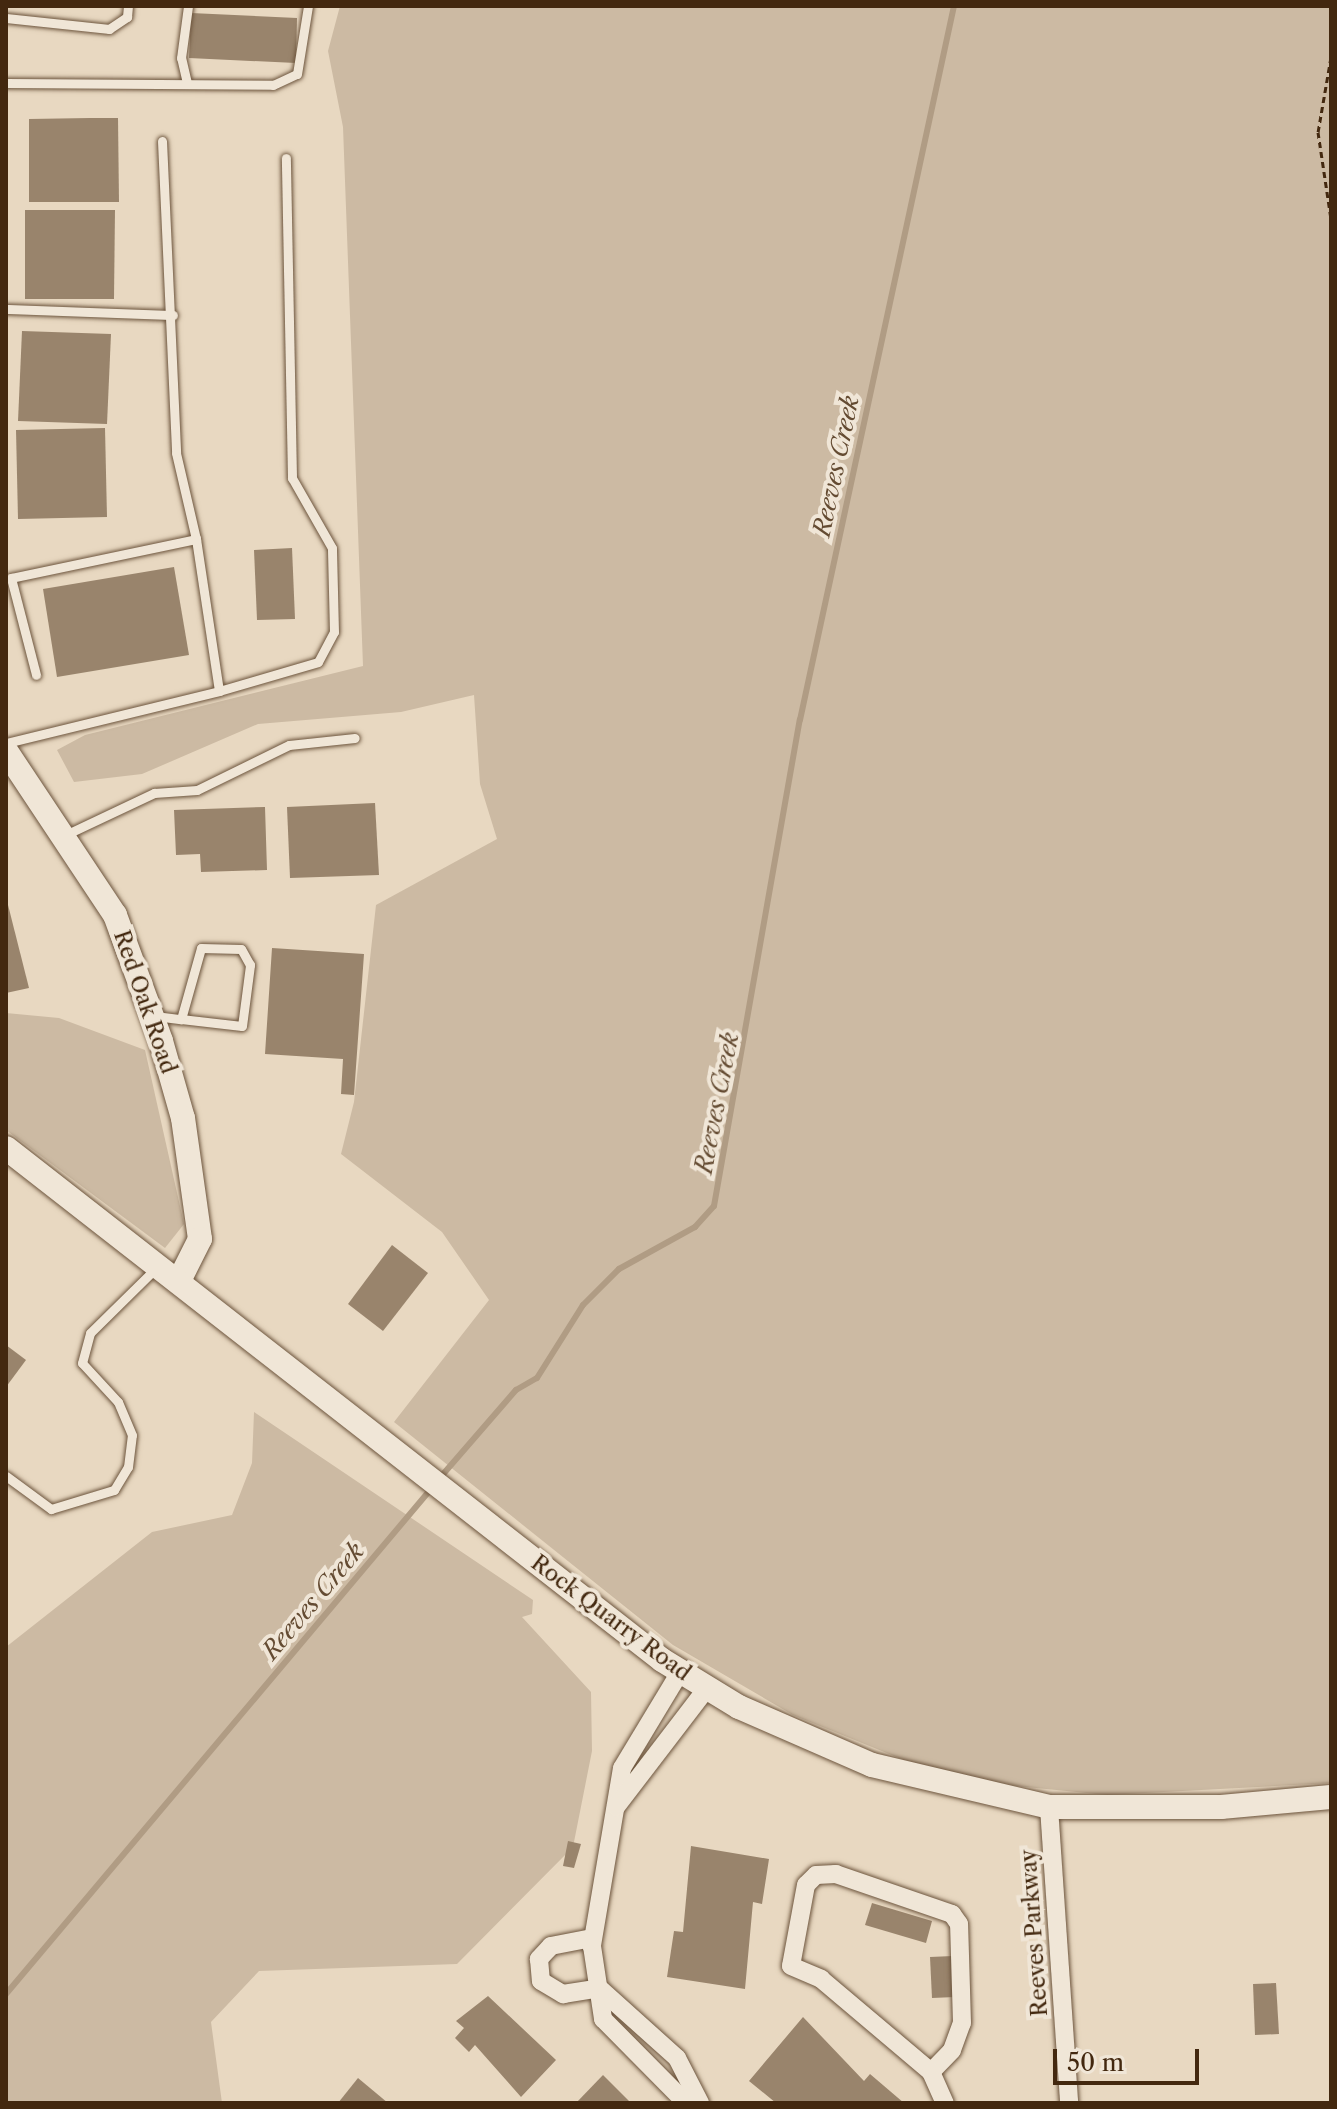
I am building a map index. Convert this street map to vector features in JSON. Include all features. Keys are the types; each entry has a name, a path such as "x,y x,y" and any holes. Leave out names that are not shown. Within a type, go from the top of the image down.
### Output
{"street":[{"name":"Red Oak Road","path":"6,751 115,915 152,1015 195,1184 200,1239 180,1279"},
{"name":"Rock Quarry Road","path":"6,1148 161,1264 680,1672 707,1688 872,1765 1049,1807 1221,1807 1331,1797"},
{"path":"680,1672 627,1756 592,1938 608,2027 686,2103"},
{"path":"616,1807 707,1688"},
{"name":"Reeves Parkway","path":"1049,1807 1069,2103"},
{"path":"931,2072 952,2050 962,2023 959,1924 952,1914 836,1874 816,1875 806,1885 791,1966 821,1979 931,2072 945,2103"},
{"path":"592,1938 551,1946 538,1972 555,1993 599,1988 677,2058 700,2103"}],"lane":[{"path":"6,18 109,29 127,17 128,6"},
{"path":"187,83 181,58 188,6"},
{"path":"6,83 273,85 297,74 308,6"},
{"path":"162,141 173,315 176,453 196,539 219,691"},
{"path":"6,743 219,691 318,662 334,632 332,548 292,478 286,158"},
{"path":"6,309 173,315"},
{"path":"36,675 8,576 196,539"},
{"path":"63,836 154,793 197,790 289,745 355,738"},
{"path":"152,1015 181,1019 242,1026 250,965 241,949 201,948 181,1019"},
{"path":"6,1476 51,1509 114,1490 128,1467 132,1435 118,1402 82,1363 90,1333 161,1264"}],"path":[{"path":"1331,57 1318,132 1331,219"}],"shaded area":[{"path":"340,6 1331,6 1331,1783 1107,1795 985,1783 904,1760 793,1715 673,1645 394,1422 489,1300 442,1232 341,1154 354,1102 376,905 497,839 480,784 474,695 401,712 258,724 142,774 74,782 57,750 85,735 363,666 343,127 328,51"},
{"path":"6,1013 59,1018 145,1050 184,1224 165,1248 6,1130"},
{"path":"254,1412 533,1600 532,1614 522,1617 591,1692 592,1751 573,1847 457,1964 259,1971 211,2022 222,2103 6,2103 6,1647 152,1532 232,1515 252,1463"}],"building":[{"path":"191,13 297,18 296,63 189,58"},
{"path":"118,118 119,202 29,202 29,119"},
{"path":"25,210 115,210 114,299 25,299"},
{"path":"22,331 111,334 107,424 18,421"},
{"path":"105,428 107,517 18,519 16,430"},
{"path":"292,548 295,619 257,620 254,550"},
{"path":"174,567 189,655 57,677 43,589"},
{"path":"375,803 379,875 290,878 287,807"},
{"path":"265,807 267,870 201,872 200,854 176,855 174,810"},
{"path":"6,897 29,988 6,993"},
{"path":"272,948 364,954 354,1095 341,1094 343,1059 265,1054"},
{"path":"392,1245 428,1273 383,1331 348,1304"},
{"path":"6,1345 26,1360 6,1387"},
{"path":"568,1841 581,1844 574,1868 563,1866"},
{"path":"691,1846 769,1859 762,1904 753,1902 745,1989 667,1977 674,1931 683,1932"},
{"path":"872,1903 932,1921 926,1943 865,1925"},
{"path":"953,1956 955,1997 932,1998 930,1957"},
{"path":"1276,1983 1279,2034 1255,2035 1253,1984"},
{"path":"488,1996 556,2060 521,2097 475,2045 469,2052 455,2038 464,2028 456,2021"},
{"path":"803,2017 864,2081 870,2074 904,2103 776,2103 749,2081"},
{"path":"603,2075 631,2103 576,2103"},
{"path":"358,2078 388,2103 338,2103"}],"waterway":[{"name":"Reeves Creek","path":"438,1480 516,1390 537,1378 583,1305 619,1269 695,1227 714,1206 800,720 954,6"},
{"name":"Reeves Creek","path":"6,1994 431,1489"}]}
